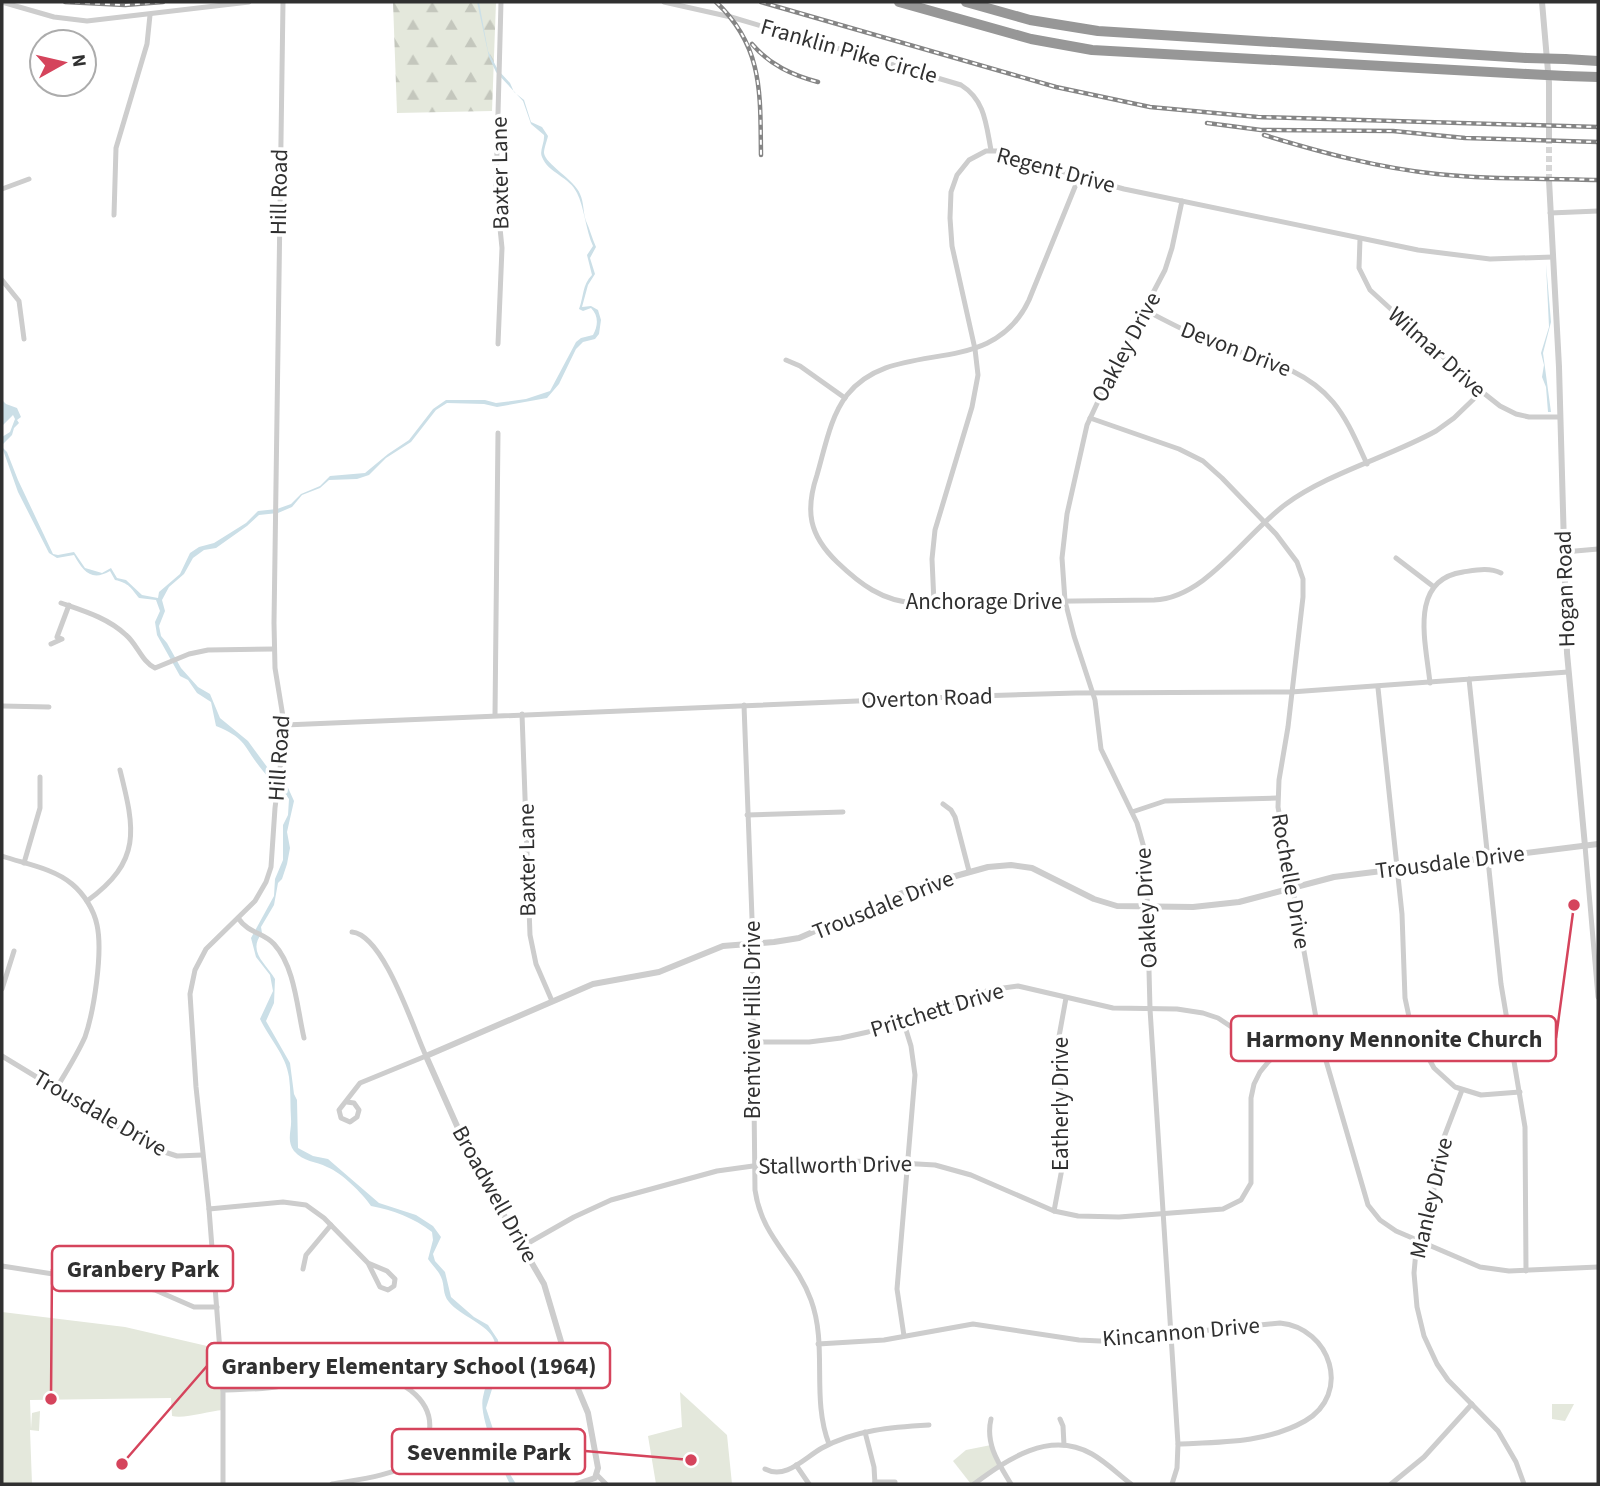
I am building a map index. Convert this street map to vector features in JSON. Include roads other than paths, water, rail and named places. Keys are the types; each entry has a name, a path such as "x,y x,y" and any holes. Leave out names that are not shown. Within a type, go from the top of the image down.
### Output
{"highway":[{"path":"899,2 1031,39 1101,51 1598,77"},
{"path":"966,2 1030,20 1098,30 1598,61"}],"street":[{"path":"2,2 47,16 78,20 150,15 249,2"},
{"name":"Hill Road","path":"223,1484 223,1390 190,1010 191,985 206,949 258,898 270,873 285,725 274,649 283,2"},
{"name":"Baxter Lane","path":"498,344 502,248 496,194 501,2"},
{"name":"Franklin Pike Circle","path":"664,2 731,17 961,85 972,93 981,105 990,150"},
{"path":"1542,2 1549,83 1549,138"},
{"path":"114,215 117,144 147,44 150,15"},
{"name":"Regent Drive","path":"934,603 934,535 976,391 978,371 952,246 950,200 954,180 961,167 975,156 990,150 1014,154 1079,177 1360,239 1478,258 1505,260 1553,257"},
{"name":"Anchorage Drive","path":"1079,177 1022,315 1000,337 975,349 880,371 860,382 845,398 832,425 811,494 810,516 816,535 826,550 847,572 877,594 899,601 934,603 1161,600 1181,595 1205,579 1265,523 1302,494 1441,428 1481,392"},
{"path":"2,189 29,179"},
{"name":"Hogan Road","path":"1549,180 1568,673 1598,997"},
{"name":"Oakley Drive","path":"1172,1484 1177,1468 1178,1444 1150,1009 1144,846 1132,812 1101,749 1096,700 1073,636 1065,601 1062,558 1064,532 1077,464 1090,418 1171,255 1182,201"},
{"path":"1550,213 1598,211"},
{"name":"Wilmar Drive","path":"1360,239 1359,268 1370,290 1481,392 1516,414 1529,417 1560,417"},
{"path":"2,280 19,301 24,339"},
{"name":"Devon Drive","path":"1146,310 1198,337 1282,366 1312,382 1339,410 1367,464"},
{"path":"786,360 845,398"},
{"name":"Rochelle Drive","path":"1090,418 1179,449 1203,461 1292,552 1303,579 1292,692 1277,798 1320,1040 1368,1205 1387,1226 1480,1267 1527,1271 1598,1266"},
{"path":"495,715 498,433"},
{"path":"1563,552 1598,549"},
{"path":"1396,558 1434,587"},
{"path":"1430,683 1424,615 1434,587 1446,577 1458,572 1490,569 1501,573"},
{"path":"61,603 100,617 118,628 130,638 153,667 208,650 274,649"},
{"path":"51,643 62,639 57,637 69,605"},
{"name":"Overton Road","path":"285,725 1093,693 1292,692 1568,673"},
{"path":"1469,679 1501,984 1526,1137 1527,1271"},
{"path":"1378,688 1397,869 1408,1017 1434,1068 1450,1084 1481,1095 1520,1092"},
{"name":"Brentview Hills Drive","path":"744,705 752,943 755,1190 760,1215 771,1237 798,1274 811,1298 817,1324 820,1410 830,1444"},
{"path":"2,706 49,707"},
{"name":"Baxter Lane","path":"522,714 530,934 536,964 552,1001"},
{"path":"87,901 110,883 128,850 131,821 120,770"},
{"path":"24,863 40,808 40,777"},
{"path":"1132,812 1164,801 1277,798"},
{"path":"943,804 955,817 969,871"},
{"path":"747,815 843,812"},
{"name":"Trousdale Drive","path":"426,1056 552,1001 608,980 663,971 719,947 779,942 804,936 906,891 969,871 1002,865 1025,867 1049,875 1106,903 1148,908 1216,905 1328,878 1598,844"},
{"path":"2,856 50,872 69,882 87,901 95,918 99,936 89,1025 56,1089"},
{"path":"238,918 245,928 274,944 285,963 304,1038"},
{"name":"Broadwell Drive","path":"352,933 364,936 381,954 472,1162 544,1284 568,1365 587,1408 597,1476"},
{"path":"2,989 14,951"},
{"name":"Pritchett Drive","path":"754,1042 826,1041 862,1033 1007,986 1029,987 1122,1010 1189,1010 1218,1018 1244,1036 1269,1061"},
{"name":"Eatherly Drive","path":"1054,1211 1064,1152 1058,1042 1066,998"},
{"path":"903,1020 911,1046 915,1075 897,1289 904,1336"},
{"path":"1269,1061 1291,1048 1320,1040"},
{"name":"Trousdale Drive","path":"2,1056 160,1152 177,1156 202,1155"},
{"path":"347,1102 352,1090 360,1083 426,1056"},
{"name":"Stallworth Drive","path":"523,1246 573,1217 611,1200 717,1171 753,1166 853,1161 935,1165 964,1172 1054,1211 1093,1217 1227,1209 1246,1194 1252,1173 1252,1093 1258,1076 1269,1061"},
{"name":"Manley Drive","path":"1462,1090 1441,1145 1429,1214 1415,1260 1414,1283 1424,1336 1444,1375 1502,1437 1524,1484"},
{"path":"209,1209 294,1202 314,1210 368,1263 380,1287 388,1290 394,1286 395,1279 390,1273 368,1263"},
{"path":"303,1269 305,1257 331,1225"},
{"path":"2,1266 155,1290 192,1307 217,1307"},
{"name":"Kincannon Drive","path":"818,1344 876,1341 973,1324 1093,1341 1272,1323 1288,1324 1307,1331 1319,1341 1328,1358 1331,1374 1329,1390 1321,1407 1310,1418 1290,1428 1248,1440 1178,1444"},
{"path":"223,1390 276,1387 318,1373 344,1369 384,1376 416,1394 427,1410 430,1430 424,1448 416,1459 398,1470 332,1484"},
{"path":"1391,1484 1424,1457 1472,1404"},
{"path":"991,1419 990,1441 1012,1484"},
{"path":"1060,1419 1064,1445"},
{"path":"765,1469 778,1474 830,1444 865,1432 887,1427 929,1425"},
{"path":"865,1432 875,1483 895,1482"},
{"path":"974,1484 1031,1448 1064,1445 1092,1454 1131,1484"},
{"path":"796,1465 809,1484"},
{"path":"577,1484 597,1476 606,1484"}],"tunnel":[{"path":"1549,138 1549,180"}],"railway":[{"path":"65,2 125,5 163,2"},
{"path":"716,2 732,19 751,54 759,92 761,155"},
{"path":"761,2 1056,87 1150,107 1258,117 1598,127"},
{"path":"752,44 766,58 782,68 818,82"},
{"path":"1207,123 1261,130 1393,131 1465,138 1598,142"},
{"path":"1264,135 1349,159 1415,171 1477,177 1598,180"}],"place":[{"name":"Harmony Mennonite Church","path":"1574,905"},
{"name":"Granbery Park","path":"51,1399"},
{"name":"Sevenmile Park","path":"691,1460"},
{"name":"Granbery Elementary School (1964)","path":"122,1464"}]}
